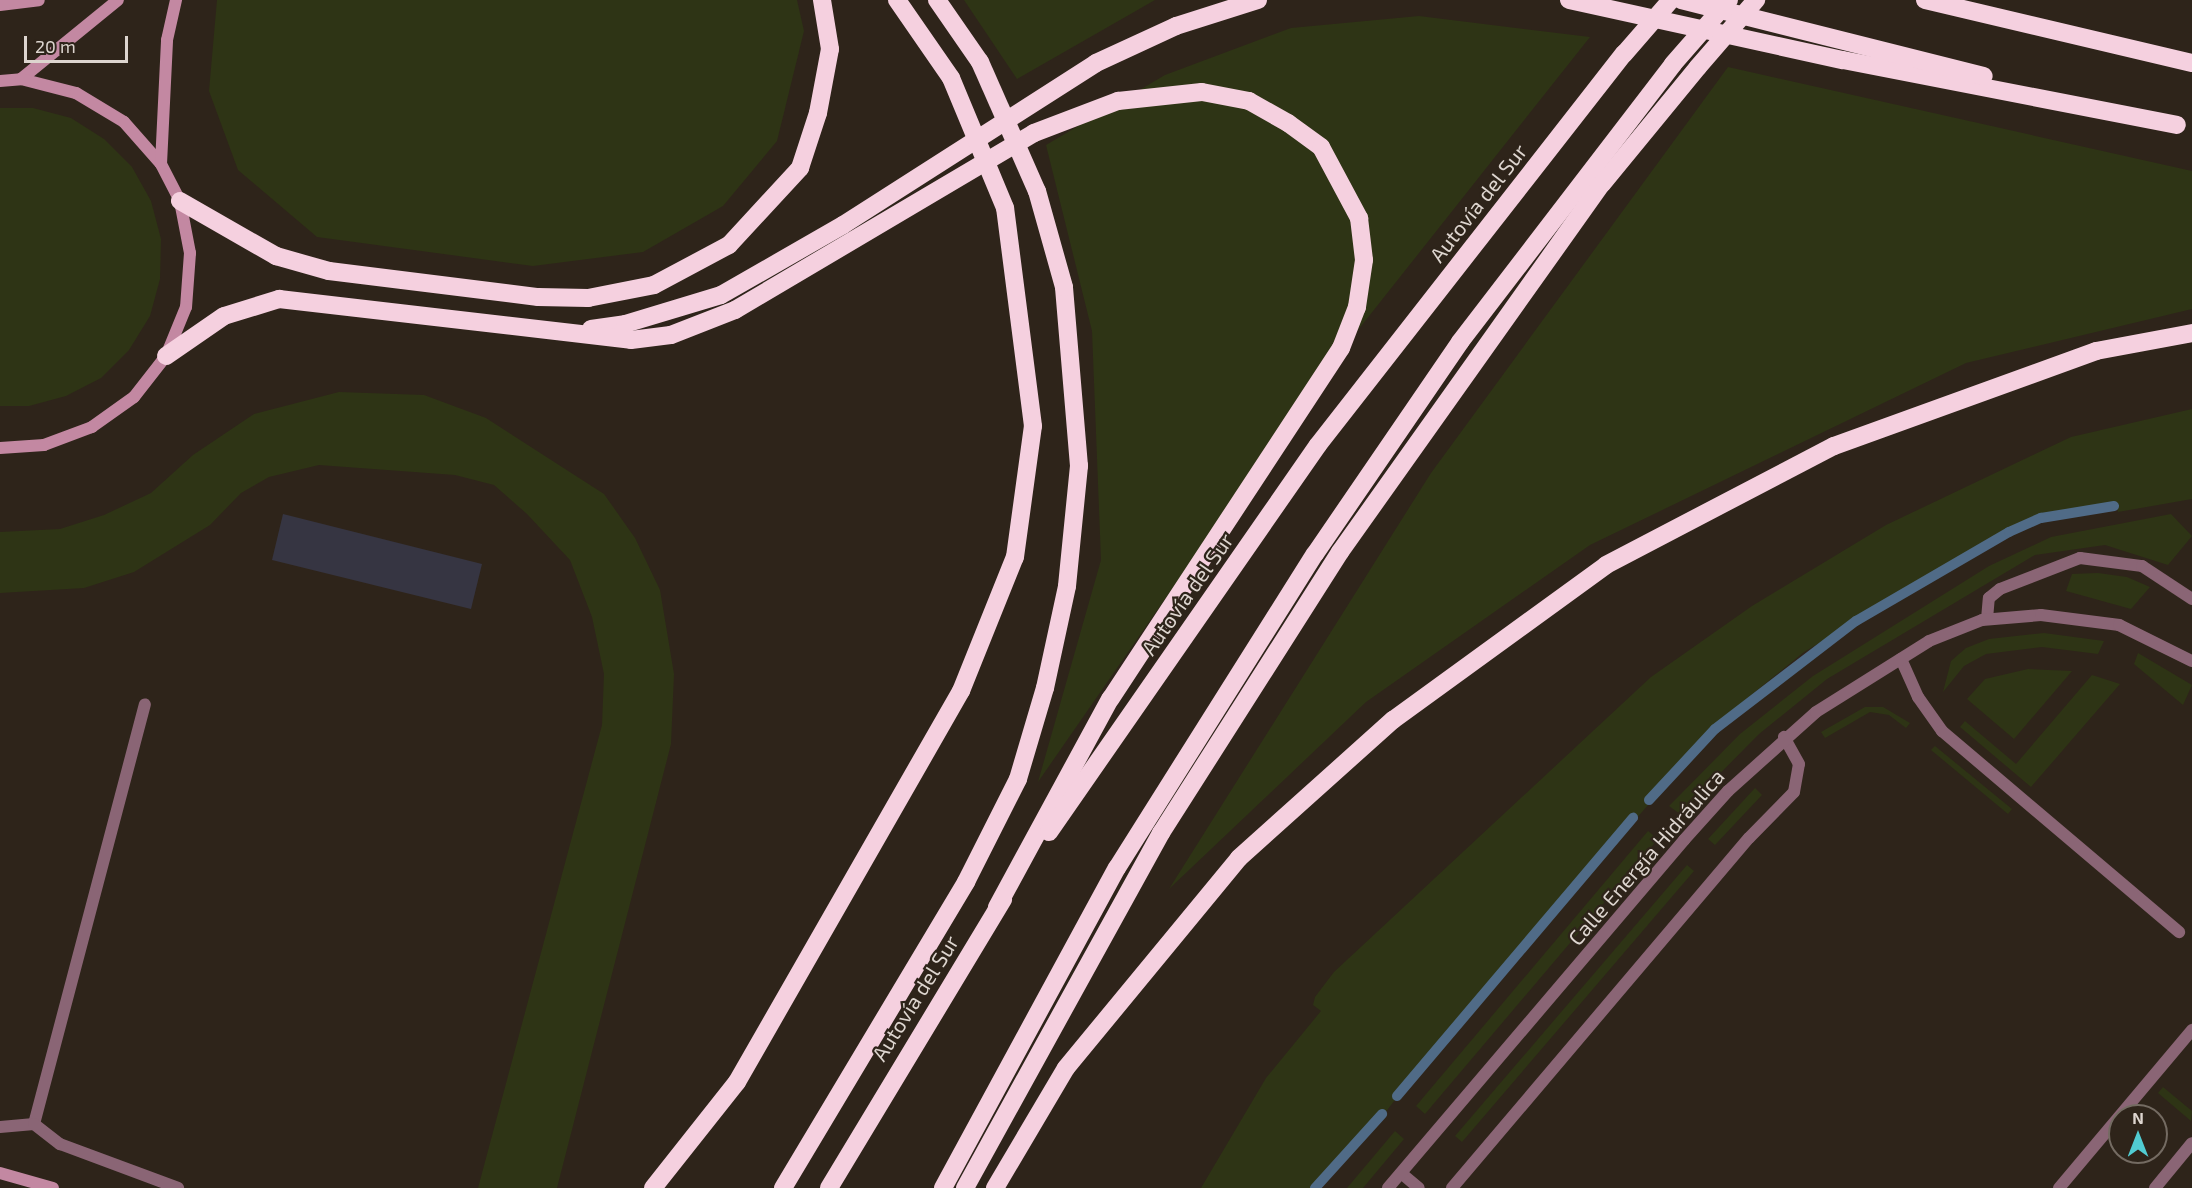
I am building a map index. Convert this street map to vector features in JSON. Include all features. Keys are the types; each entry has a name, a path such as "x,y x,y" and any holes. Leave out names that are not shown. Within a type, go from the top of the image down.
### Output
{"highway":[{"path":"180,201 276,256 329,270 538,297 588,298 654,285 729,245 800,168 818,112 830,49 822,0"},
{"path":"653,1188 737,1082 955,701 1015,557 1033,426 1005,208 951,78 897,0"},
{"path":"783,1188 966,882 1018,779 1045,688 1067,586 1079,466 1064,287 1038,191 980,62 937,0"},
{"path":"563,332 625,324 721,295 843,225 1011,112 1096,63 1176,26 1257,0"},
{"path":"1569,0 1843,60 2185,126"},
{"name":"Autovía del Sur","path":"829,1188 997,907 1318,444 1624,54 1671,0"},
{"path":"1681,0 2185,126"},
{"path":"943,1188 1118,868 1315,554 1460,342 1673,64 1729,0"},
{"path":"965,1188 1161,833 1340,552 1602,184 1756,0"},
{"path":"1924,0 2192,63"},
{"path":"166,356 224,316 279,299 631,340 670,335 735,310 1034,133 1118,100 1202,92 1249,101 1321,147 1359,218 1364,260 1357,307 1341,348 1110,699 997,907"},
{"path":"995,1188 1066,1068 1239,858 1393,720 1605,565 1834,446 2096,351 2192,333"}],"main road":[{"path":"0,5 39,0"},
{"path":"21,79 118,0"},
{"path":"162,164 166,40 176,0"},
{"path":"0,81 21,79 76,93 124,122 162,164 180,201 190,253 186,307 166,356 134,397 92,427 44,445 0,448"},
{"path":"0,1173 53,1188"}],"street":[{"path":"1987,619 1989,598 2000,589 2080,558 2142,566 2192,598"},
{"name":"Calle Energía Hidráulica","path":"1388,1188 1684,840 1784,737 1901,658 1960,624 1987,619 2042,615 2119,625 2192,661"},
{"path":"1901,658 1918,697 1942,731 2179,932"},
{"path":"34,1124 145,704"},
{"path":"1452,1188 1749,838 1780,809 1800,774 1784,737"},
{"path":"2059,1188 2192,1030"},
{"path":"0,1127 34,1124 60,1144 178,1188"},
{"path":"2154,1188 2192,1143"},
{"path":"1401,1173 1419,1188"}],"green space":[{"path":"217,0 797,0 804,31 777,141 723,206 643,252 533,266 317,237 238,170 209,91"},
{"path":"964,0 1155,0 1017,79"},
{"path":"1419,16 1590,37 1305,397 1038,782 1101,560 1092,331 1046,145 1165,75 1291,28"},
{"path":"1728,67 2192,171 2192,309 1966,363 1590,545 1366,702 1169,889 1431,473"},
{"path":"0,108 33,108 71,118 104,139 132,167 151,201 161,239 160,279 150,316 129,350 101,378 66,396 29,406 0,406"},
{"path":"339,392 424,395 486,418 604,494 635,538 660,590 674,674 671,744 557,1188 478,1188 602,725 604,674 592,617 570,560 527,514 494,485 455,475 319,465 269,477 241,493 210,525 134,572 84,588 0,593 0,532 60,529 104,515 151,493 193,455 254,414"},
{"path":"2192,409 2192,499 2118,512 2116,502 2026,520 1804,652 1734,709 1667,776 1646,800 1649,804 1635,820 1631,816 1444,1035 1385,1113 1382,1110 1310,1188 1201,1188 1266,1078 1321,1011 1313,1005 1315,997 1334,972 1651,677 1752,606 1886,525 2071,437"},
{"path":"2171,514 2192,536 2168,565 2105,545 2035,555 1827,679 1759,734 1680,814 1669,806 1740,734 1813,676 1989,566 2051,537"},
{"path":"2098,573 2127,577 2150,587 2131,609 2066,591 2072,574"},
{"path":"2044,633 2104,641 2098,654 2042,647 1986,654 1964,666 1943,692 1951,661 1966,648 1989,639"},
{"path":"2138,653 2192,685 2183,705 2134,664"},
{"path":"2028,669 2072,671 2014,739 1967,699 1985,679"},
{"path":"2092,675 2120,684 2031,787 1960,727 1965,721 2016,764"},
{"path":"1865,707 1883,707 1910,723 1906,728 1889,715 1870,712 1825,738 1821,732"},
{"path":"1935,746 2012,809 2008,814 1931,750"},
{"path":"1755,788 1762,795 1715,845 1708,839"},
{"path":"1648,831 1658,839 1425,1114 1416,1106"},
{"path":"1687,865 1694,871 1462,1142 1455,1136"},
{"path":"2163,1087 2192,1111 2191,1121 2158,1093"},
{"path":"1395,1131 1404,1139 1363,1188 1347,1188"}],"building":[{"path":"283,514 482,564 471,609 272,560"}],"waterway":[{"path":"1649,800 1715,729 1856,621 2009,532 2041,518 2114,506"},
{"path":"1397,1096 1633,818"},
{"path":"1315,1188 1382,1114"}]}
